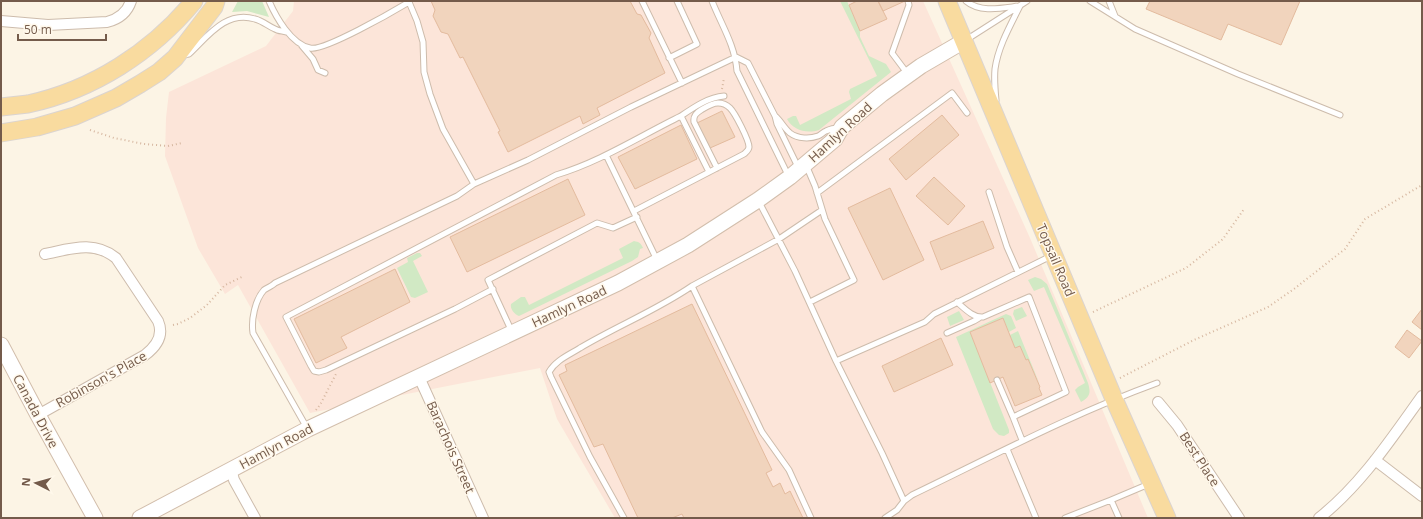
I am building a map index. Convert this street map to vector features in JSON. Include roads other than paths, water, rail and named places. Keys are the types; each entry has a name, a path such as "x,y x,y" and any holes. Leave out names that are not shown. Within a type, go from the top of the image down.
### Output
{"main road":[{"path":"1,107 28,104 60,94 114,70 133,58 166,32 194,1"},
{"path":"1,133 36,127 75,116 116,98 140,84 159,72 175,58 214,7 216,1"},
{"name":"Topsail Road","path":"947,1 1111,391 1167,518"}],"street":[{"path":"1,21 48,25 94,23 118,18 129,6"},
{"name":"Hamlyn Road","path":"140,518 308,429 618,283 688,245 758,200 798,170 835,139 842,127 908,75 964,42"},
{"name":"Robinson's Place","path":"38,415 145,355 152,350 160,336 158,320 116,258 110,253 103,250 85,247 45,254"},
{"name":"Canada Drive","path":"1,345 94,518"},
{"name":"Barachois Street","path":"420,377 483,518"},
{"path":"1319,518 1337,504 1375,460 1422,396"},
{"name":"Best Place","path":"1158,402 1177,425 1239,518"},
{"path":"1375,460 1422,496"},
{"path":"231,469 234,480 255,518"}],"lane":[{"path":"269,1 286,32 301,45 313,59 318,70 325,73"},
{"path":"642,1 682,83"},
{"path":"669,58 697,44 677,1"},
{"path":"712,1 736,57 737,71 798,170 817,193 822,210 839,251 854,280 810,302"},
{"path":"908,1 909,5 892,53 908,75"},
{"path":"966,1 986,8 1020,6"},
{"path":"964,42 1027,1"},
{"path":"1090,1 1135,30 1340,115"},
{"path":"1109,1 1116,17"},
{"path":"301,45 311,49 317,49 409,2 417,21 422,42 425,77 430,94 443,129 474,184"},
{"path":"997,119 995,80 999,53 1020,6"},
{"path":"175,58 189,54 222,23 231,19 242,17 254,19 269,25 274,29 286,32"},
{"path":"308,429 253,333 252,326 256,309 264,290 275,283 457,196 474,184 528,160 631,107 736,57"},
{"path":"736,57 748,63 775,116 777,124 798,170"},
{"path":"817,193 952,93 967,113"},
{"path":"493,289 335,366 319,372 314,371 286,317 556,175 606,155 681,116 692,108 715,97 724,96"},
{"path":"634,211 709,172 717,168 744,154 749,149 736,117 726,105 714,103 697,113 694,122 717,168"},
{"path":"681,116 709,172"},
{"path":"775,116 782,121 790,132 796,136 804,138 812,138 827,130 842,127"},
{"path":"606,155 658,261"},
{"path":"989,192 1007,247 1018,272"},
{"path":"758,200 810,302 836,361 904,501"},
{"path":"624,518 590,457 551,377 549,372 553,365 596,339 677,297 692,286 779,239 822,210"},
{"path":"512,333 488,280 597,223 613,228 637,217"},
{"path":"836,361 926,322 934,314 1054,255"},
{"path":"692,286 762,432 788,470 811,518"},
{"path":"947,333 1029,297 1066,392 1013,417"},
{"path":"957,302 974,316 979,318"},
{"path":"997,380 1022,440"},
{"path":"885,518 897,510 904,501 912,495 1007,449 1111,391 1157,383"},
{"path":"1007,449 1036,518"},
{"path":"1065,518 1151,483"},
{"path":"1111,500 1119,518"}]}
